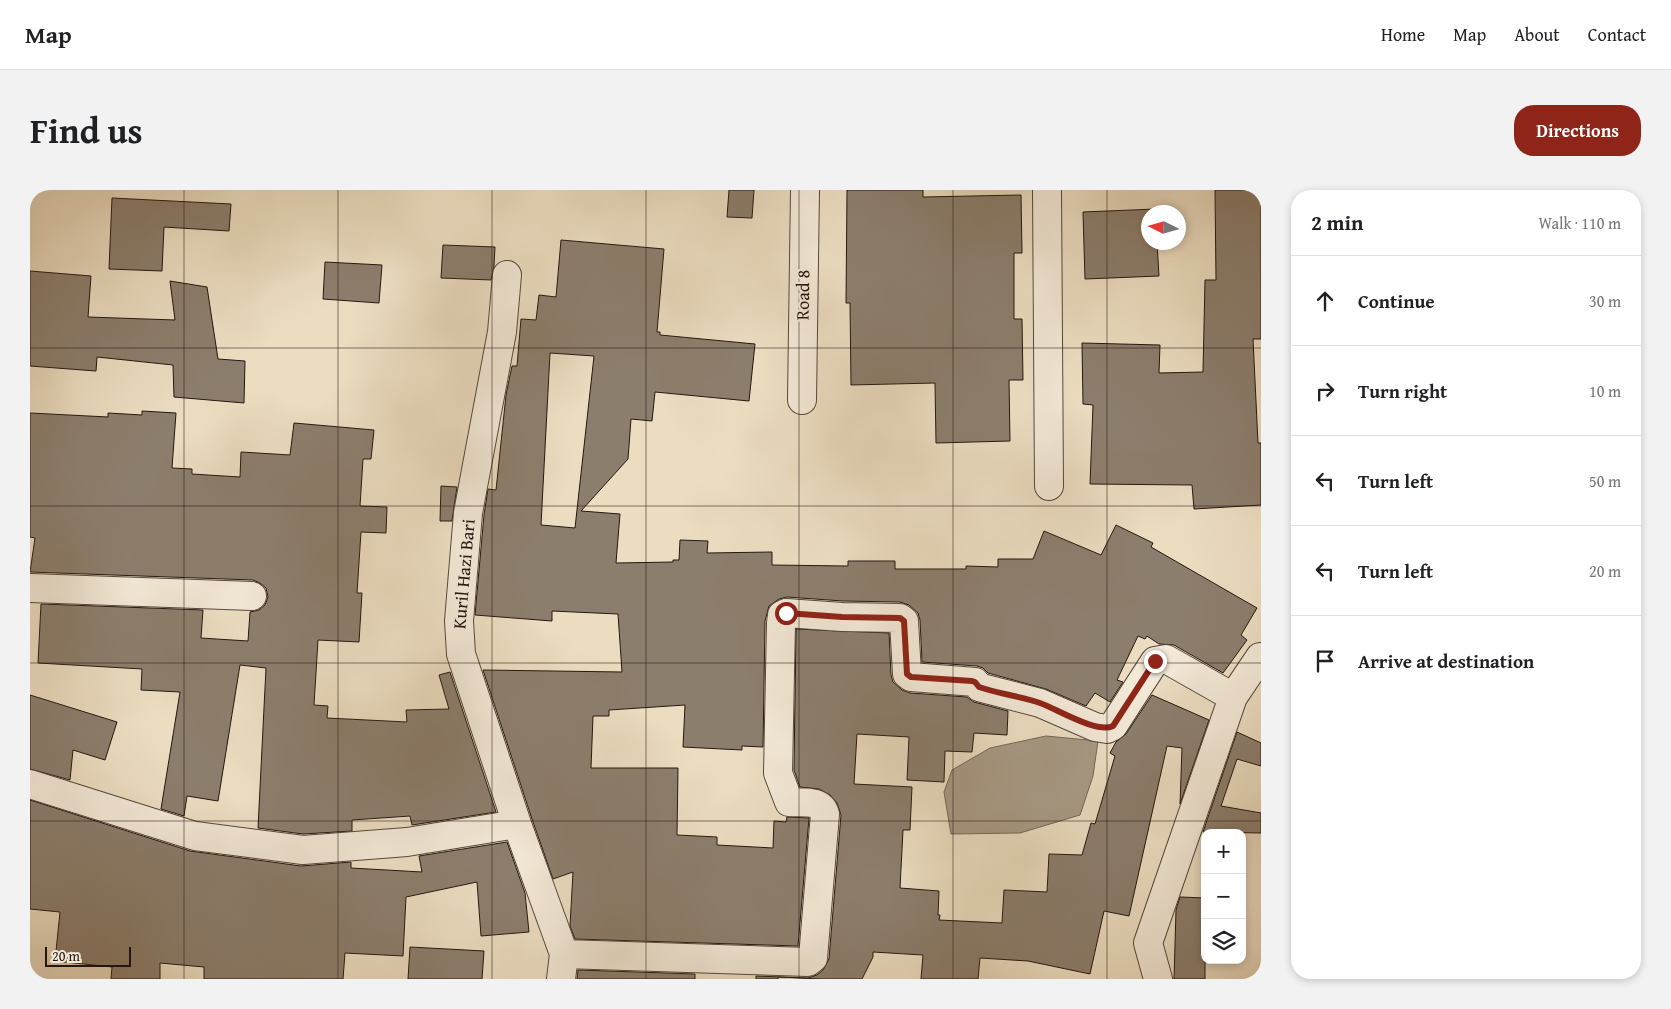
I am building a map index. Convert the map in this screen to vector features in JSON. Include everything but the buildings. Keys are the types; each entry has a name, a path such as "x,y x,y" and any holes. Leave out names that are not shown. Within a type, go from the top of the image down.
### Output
{"street":[{"name":"Road 8","path":"802,400 804,190"},
{"path":"1047,190 1049,486"},
{"name":"Kuril Hazi Bari","path":"507,274 502,332 468,513 459,636 461,654 563,966"},
{"path":"30,588 252,596"},
{"path":"563,966 808,962 813,958 825,814 824,808 819,804 789,802 778,773 781,623 782,615 786,613 842,617 900,618 904,621 907,674 911,677 972,681 979,687 1040,703 1101,728 1107,729 1113,726 1155,661 1166,659 1233,697"},
{"path":"1158,979 1148,944 1233,697 1261,657"},
{"path":"30,784 195,836 303,850 407,842 517,824"}],"shaded area":[{"path":"1046,736 1098,741 1093,776 1080,815 1020,833 951,834 944,792 952,770 990,748"}],"route":[{"path":"786,613 842,617 900,618 904,621 907,674 911,677 972,681 979,687 1040,703 1094,727 1107,729 1113,726 1155,661"}]}
